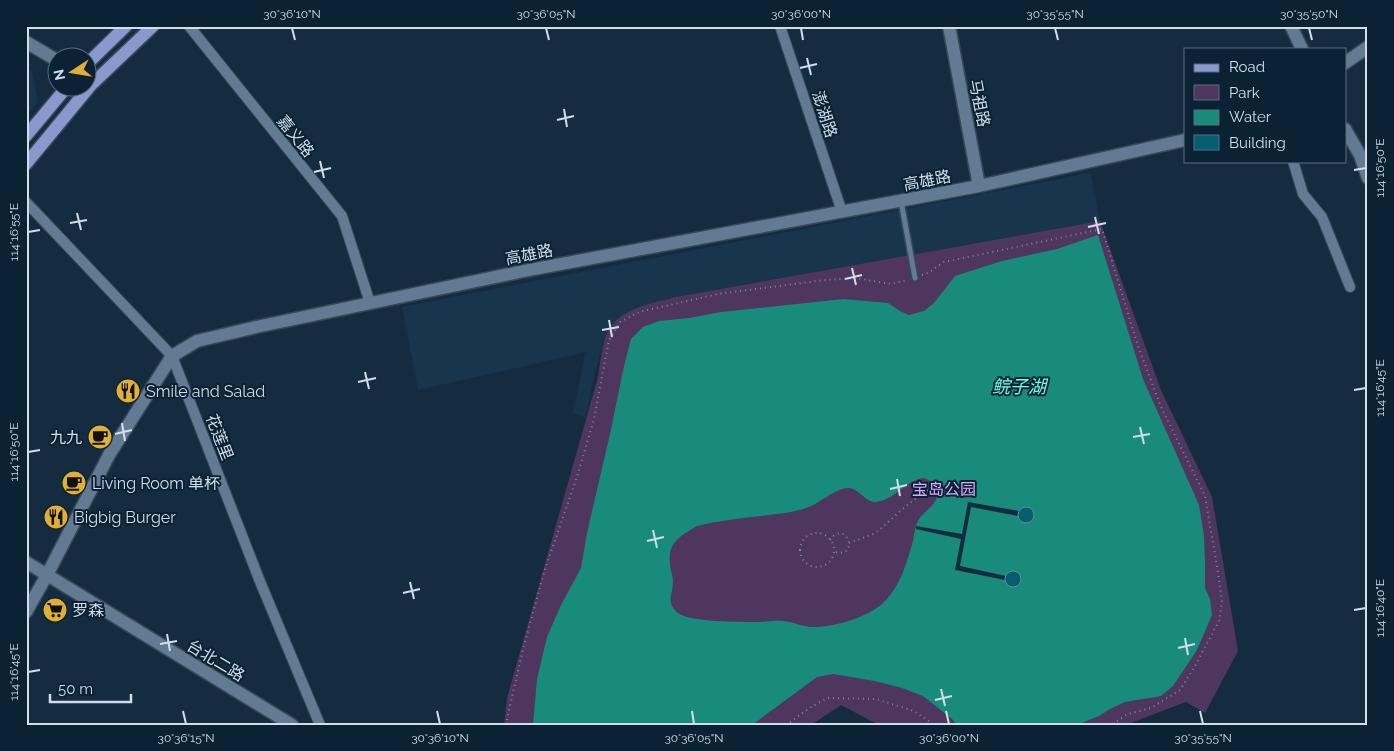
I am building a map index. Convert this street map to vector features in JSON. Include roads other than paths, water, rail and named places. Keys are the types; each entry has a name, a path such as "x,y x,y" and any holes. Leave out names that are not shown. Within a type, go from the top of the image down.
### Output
{"main road":[{"path":"98,53 126,26"},
{"path":"98,75 153,26"},
{"path":"26,136 58,98"},
{"path":"26,164 77,98"}],"street":[{"name":"嘉义路","path":"189,26 342,216 370,303"},
{"name":"澎湖路","path":"780,26 842,212"},
{"name":"马祖路","path":"948,26 980,186"},
{"path":"1291,26 1302,48"},
{"path":"26,42 48,55"},
{"path":"1346,62 1368,46"},
{"path":"1346,131 1360,155 1368,178"},
{"name":"高雄路","path":"26,612 48,576 109,454 172,356 197,341 529,270 980,186 1184,140"},
{"path":"1293,162 1303,194 1322,217 1350,287"},
{"name":"花莲里","path":"26,202 172,356 261,584 320,725"},
{"name":"台北二路","path":"26,562 292,725"}],"lane":[{"path":"901,201 915,278"}],"water":[{"name":"鲩子湖","path":"1098,235 1143,379 1199,505 1204,536 1205,588 1210,599 1212,615 1197,650 1173,686 1161,696 1125,702 1077,725 957,725 923,696 875,681 833,674 817,677 752,725 533,725 537,679 547,637 561,605 581,568 624,366 631,339 643,327 659,321 721,312 843,299 888,303 909,315 924,311 934,303 955,276 1002,261 1057,249","holes":["923,478 933,483 937,489 936,499 919,518 900,580 886,600 872,611 835,625 813,627 783,621 728,622 704,620 684,616 674,609 671,602 673,587 670,562 671,549 678,539 697,526 798,510 809,507 837,491 848,488 855,490 868,500 882,501","1027,507 1031,510 1033,517 1028,522 1022,522 1018,517 1018,513","1010,572 1014,572 1021,578 1019,583 1013,587 1007,584 1007,576"]}],"place":[{"name":"Smile and Salad","path":"128,391"},
{"name":"九九","path":"100,437"},
{"name":"Living Room 单杯","path":"74,483"},
{"name":"Bigbig Burger","path":"56,517"},
{"name":"罗森","path":"55,610"}],"park label":[{"name":"宝岛公园","path":"944,489"}]}
